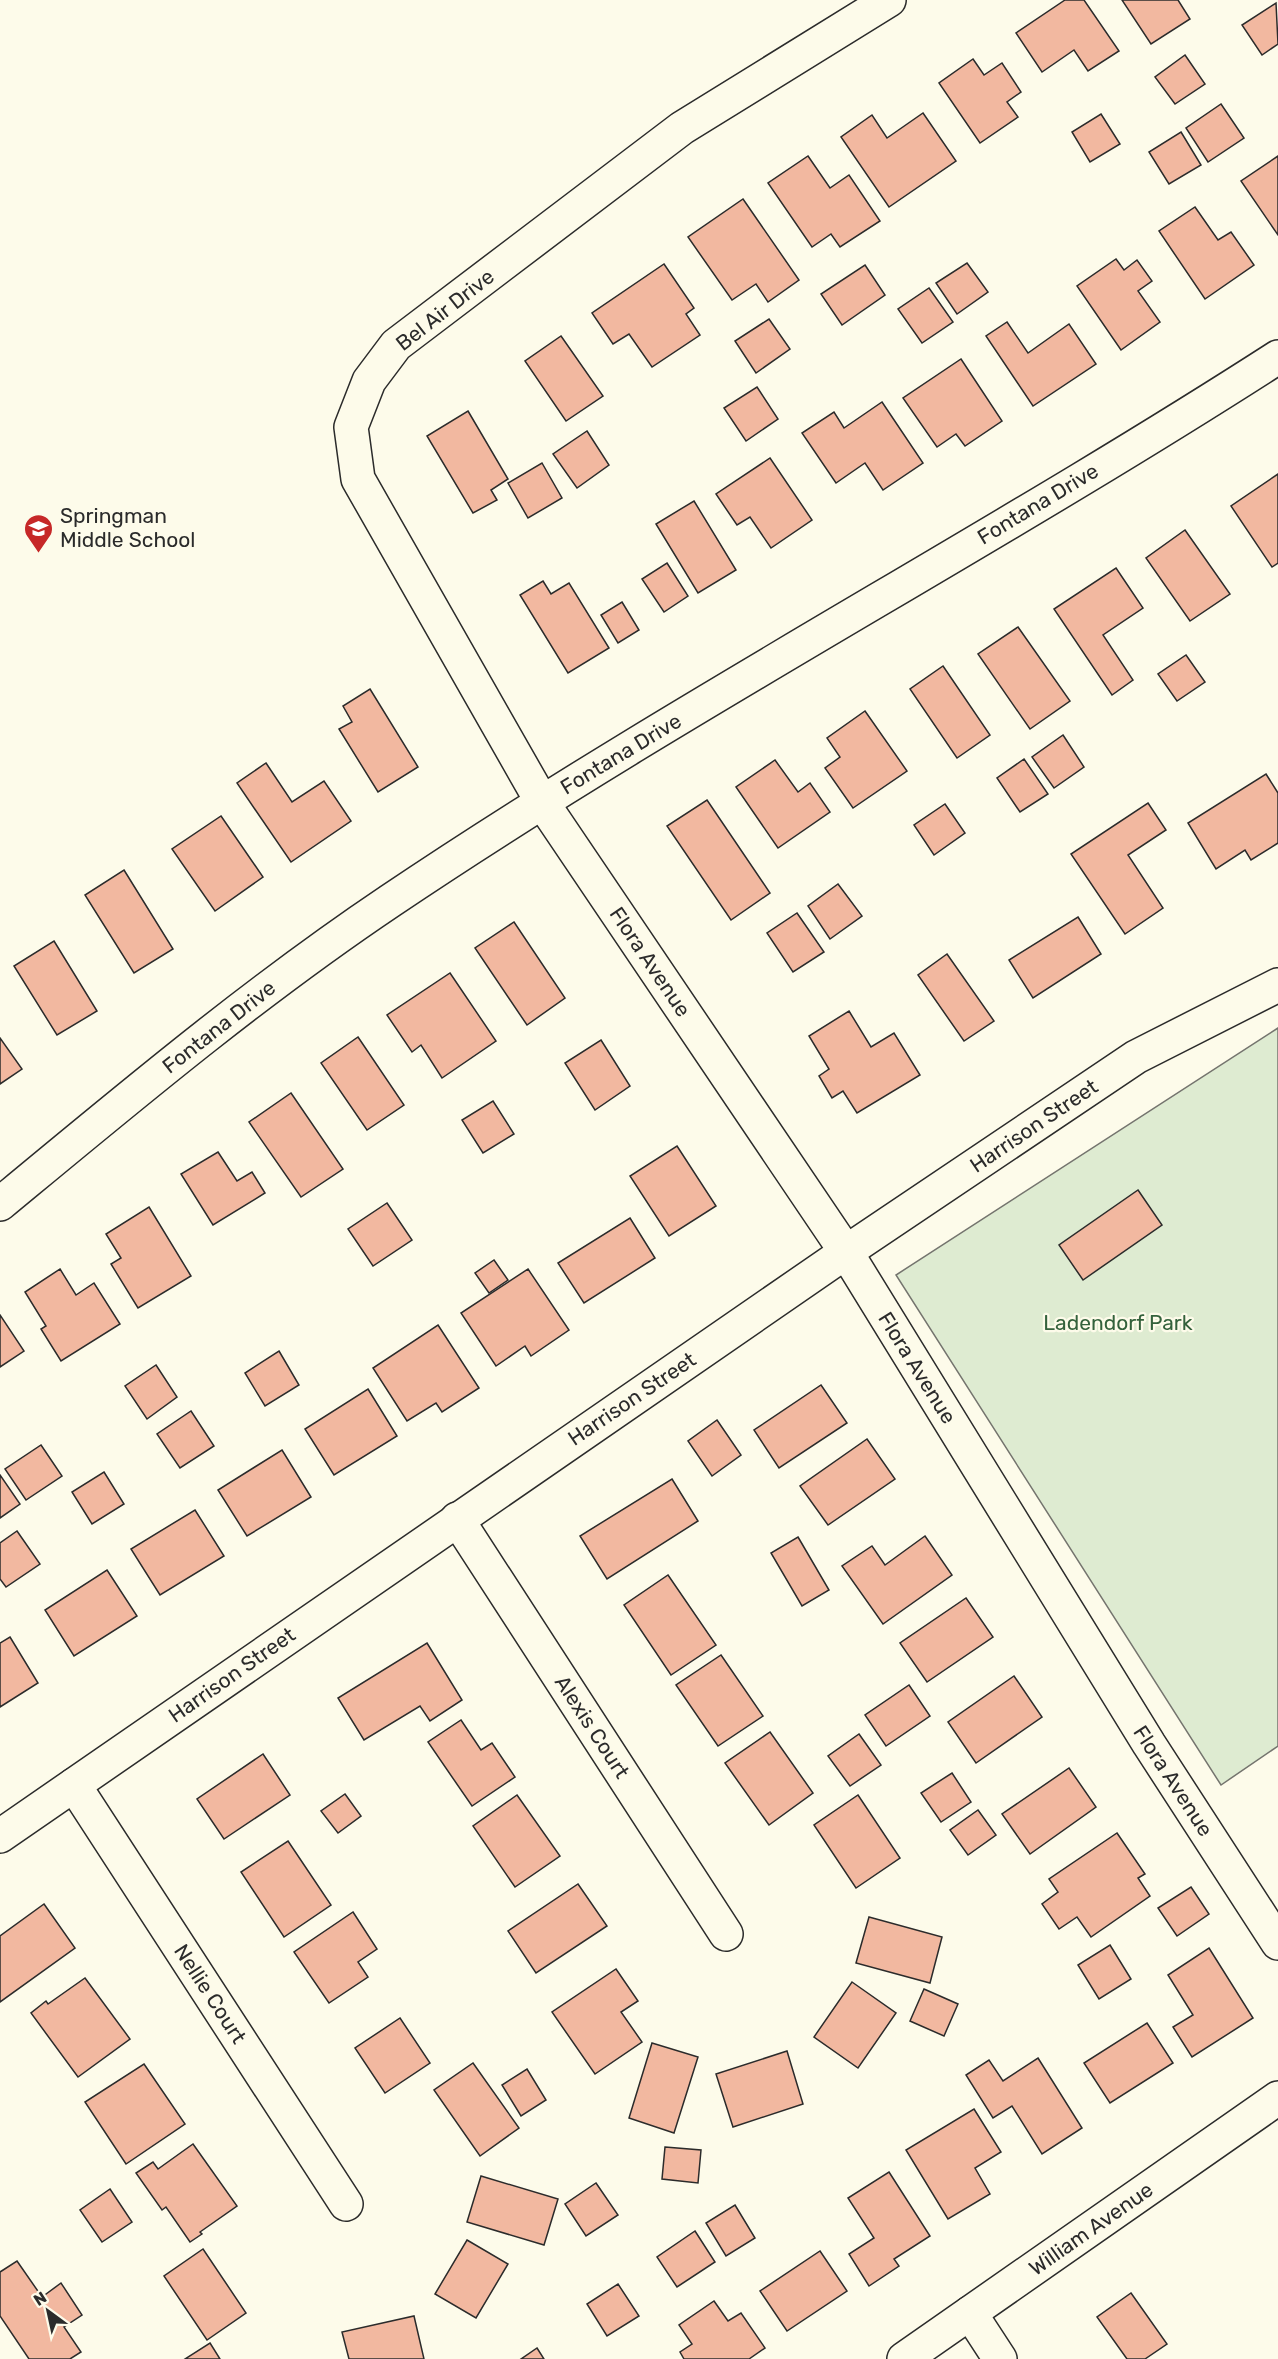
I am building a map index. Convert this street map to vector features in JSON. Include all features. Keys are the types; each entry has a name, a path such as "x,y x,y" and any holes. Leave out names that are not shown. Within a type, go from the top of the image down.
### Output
{"street":[{"name":"Bel Air Drive","path":"542,802 358,479 351,427 369,381 396,345 682,128 889,0"},
{"name":"Fontana Drive","path":"0,1204 230,1015 387,902 542,802 773,661 1170,426 1278,357"},
{"name":"Flora Avenue","path":"542,802 846,1252 1149,1744 1278,1943"},
{"name":"Harrison Street","path":"0,1836 846,1252 1136,1058 1278,985"},
{"name":"Alexis Court","path":"457,1519 726,1934"},
{"name":"Nellie Court","path":"74,1785 346,2204"},
{"name":"William Avenue","path":"904,2359 1278,2098"},
{"path":"970,2313 1000,2359"}],"green space":[{"name":"Ladendorf Park","path":"1278,1028 1278,1746 1221,1785 896,1275"}],"building":[{"path":"1065,0 1084,0 1119,51 1088,71 1074,50 1042,72 1016,33"},
{"path":"1122,0 1178,0 1190,19 1151,44"},
{"path":"1276,3 1278,44 1262,55 1242,25"},
{"path":"1185,55 1205,84 1175,104 1155,77"},
{"path":"973,59 984,75 1002,63 1021,92 1007,102 1018,117 980,143 939,83"},
{"path":"1221,104 1244,138 1208,162 1186,128"},
{"path":"923,113 956,161 889,207 841,137 872,115 887,138"},
{"path":"1101,114 1120,144 1090,162 1072,132"},
{"path":"1181,132 1201,165 1169,184 1149,152"},
{"path":"808,156 830,188 849,175 880,221 840,247 831,234 812,247 768,183"},
{"path":"1278,156 1278,235 1241,181"},
{"path":"743,199 799,280 768,302 756,284 732,300 688,237"},
{"path":"1195,207 1218,240 1231,232 1254,265 1205,299 1159,231"},
{"path":"1116,259 1124,270 1137,260 1152,281 1138,291 1160,322 1121,350 1077,286"},
{"path":"967,263 988,292 957,314 936,283"},
{"path":"664,264 694,308 686,314 700,335 652,367 629,334 613,344 592,313"},
{"path":"865,265 885,295 842,325 821,294"},
{"path":"929,288 953,322 922,343 898,309"},
{"path":"769,319 790,349 756,373 735,341"},
{"path":"1007,322 1028,353 1069,324 1096,364 1033,406 986,336"},
{"path":"561,336 603,396 566,421 525,361"},
{"path":"961,359 1002,421 965,446 956,434 937,447 903,398"},
{"path":"757,387 778,419 746,441 724,408"},
{"path":"882,402 923,463 883,490 865,463 836,483 802,433 834,412 844,428"},
{"path":"468,411 508,479 491,490 497,500 473,513 427,436"},
{"path":"587,431 609,465 577,488 553,454"},
{"path":"770,458 812,520 771,548 750,517 737,525 716,494"},
{"path":"542,463 562,498 528,518 508,483"},
{"path":"1278,474 1278,563 1272,567 1231,506"},
{"path":"694,501 736,570 698,593 656,524"},
{"path":"1185,530 1230,594 1190,621 1146,558"},
{"path":"667,563 688,596 664,612 642,579"},
{"path":"1116,568 1143,608 1103,635 1133,680 1112,695 1054,609"},
{"path":"543,581 551,594 569,583 609,648 568,673 520,595"},
{"path":"622,602 639,630 618,643 601,615"},
{"path":"1018,627 1070,701 1030,729 978,654"},
{"path":"1186,655 1205,682 1177,701 1158,674"},
{"path":"943,666 990,735 957,758 910,689"},
{"path":"370,689 418,767 378,792 339,729 352,722 343,706"},
{"path":"865,711 907,771 853,808 825,768 840,757 827,738"},
{"path":"1063,735 1084,767 1054,788 1032,757"},
{"path":"1024,759 1048,794 1020,812 997,778"},
{"path":"775,760 798,792 810,783 830,812 778,848 736,787"},
{"path":"266,763 292,802 324,781 351,821 291,862 237,783"},
{"path":"1266,774 1278,793 1278,843 1251,860 1245,850 1216,869 1188,823"},
{"path":"707,800 770,893 731,920 667,826"},
{"path":"1148,803 1166,830 1128,855 1163,908 1125,934 1071,854"},
{"path":"945,804 965,833 934,855 914,825"},
{"path":"221,816 263,877 215,911 172,849"},
{"path":"124,870 173,949 134,973 85,895"},
{"path":"838,884 862,916 830,939 808,906"},
{"path":"797,913 824,952 793,972 767,933"},
{"path":"1078,917 1101,954 1033,998 1009,960"},
{"path":"514,922 565,998 527,1025 475,948"},
{"path":"54,941 97,1011 57,1035 14,966"},
{"path":"947,954 994,1021 964,1041 918,975"},
{"path":"450,973 496,1041 442,1078 421,1045 412,1052 387,1015"},
{"path":"849,1011 871,1047 894,1033 920,1075 857,1113 843,1091 832,1098 819,1076 829,1069 809,1036"},
{"path":"358,1037 404,1105 367,1130 321,1063"},
{"path":"0,1038 22,1069 0,1084"},
{"path":"601,1040 630,1086 595,1110 565,1063"},
{"path":"291,1093 343,1169 301,1197 249,1122"},
{"path":"493,1101 514,1134 483,1153 462,1120"},
{"path":"677,1146 716,1206 669,1236 630,1176"},
{"path":"218,1152 237,1181 252,1172 265,1193 213,1225 181,1174"},
{"path":"1138,1190 1162,1225 1083,1280 1059,1245"},
{"path":"387,1203 412,1240 373,1266 348,1229"},
{"path":"149,1207 191,1276 138,1308 111,1264 121,1258 106,1234"},
{"path":"630,1218 655,1258 584,1303 558,1263"},
{"path":"494,1260 508,1280 489,1293 475,1273"},
{"path":"60,1269 76,1295 94,1283 120,1324 61,1361 41,1329 46,1326 25,1292"},
{"path":"528,1269 569,1330 531,1356 525,1346 496,1366 461,1313"},
{"path":"0,1315 24,1351 0,1367"},
{"path":"438,1325 479,1388 442,1412 436,1403 407,1421 373,1368"},
{"path":"279,1351 299,1385 265,1406 245,1373"},
{"path":"156,1365 177,1397 147,1419 125,1386"},
{"path":"821,1385 847,1423 779,1468 754,1430"},
{"path":"368,1389 397,1436 334,1475 305,1429"},
{"path":"191,1411 214,1446 180,1468 157,1434"},
{"path":"717,1420 741,1455 712,1476 688,1441"},
{"path":"867,1439 895,1479 828,1525 800,1486"},
{"path":"41,1445 62,1476 26,1500 5,1469"},
{"path":"282,1450 311,1497 247,1536 218,1490"},
{"path":"104,1472 124,1504 92,1524 72,1492"},
{"path":"0,1475 20,1504 0,1518"},
{"path":"672,1479 698,1521 607,1579 580,1536"},
{"path":"195,1510 224,1556 160,1595 131,1549"},
{"path":"17,1531 40,1564 6,1587 0,1579 0,1543"},
{"path":"925,1536 952,1575 883,1624 842,1566 872,1546 885,1565"},
{"path":"798,1537 829,1590 802,1606 771,1553"},
{"path":"107,1570 137,1616 74,1656 45,1610"},
{"path":"668,1575 716,1645 671,1675 624,1605"},
{"path":"966,1598 993,1637 927,1682 900,1643"},
{"path":"10,1637 38,1683 0,1707 0,1643"},
{"path":"427,1643 462,1700 430,1721 420,1706 364,1740 338,1698"},
{"path":"721,1655 763,1716 718,1746 676,1685"},
{"path":"1014,1676 1042,1717 976,1763 948,1722"},
{"path":"909,1685 930,1716 886,1746 865,1715"},
{"path":"461,1720 481,1750 492,1743 515,1777 472,1806 428,1742"},
{"path":"770,1732 813,1793 769,1825 725,1763"},
{"path":"859,1734 881,1765 850,1786 828,1756"},
{"path":"263,1754 290,1795 224,1839 197,1799"},
{"path":"1069,1768 1096,1807 1030,1854 1002,1814"},
{"path":"952,1773 971,1802 941,1822 921,1793"},
{"path":"345,1794 361,1816 338,1833 321,1811"},
{"path":"517,1795 560,1856 515,1887 473,1826"},
{"path":"858,1795 900,1858 856,1888 814,1825"},
{"path":"978,1810 996,1835 968,1855 950,1830"},
{"path":"1117,1833 1145,1874 1138,1878 1150,1896 1091,1937 1077,1917 1059,1929 1042,1904 1058,1892 1049,1879"},
{"path":"288,1841 331,1905 284,1937 241,1872"},
{"path":"578,1884 607,1926 536,1973 508,1931"},
{"path":"1191,1887 1209,1914 1177,1936 1158,1908"},
{"path":"44,1904 75,1948 0,2002 0,1936"},
{"path":"353,1912 377,1949 358,1962 368,1977 329,2003 294,1952"},
{"path":"869,1917 942,1937 930,1983 856,1963"},
{"path":"1110,1945 1131,1979 1099,1999 1078,1965"},
{"path":"1209,1948 1253,2018 1192,2057 1173,2027 1193,2015 1168,1975"},
{"path":"616,1969 638,2001 621,2012 642,2042 595,2074 552,2012"},
{"path":"85,1978 130,2039 78,2077 31,2013 46,2001 48,2004"},
{"path":"852,1982 896,2013 858,2068 814,2037"},
{"path":"924,1989 958,2004 944,2036 910,2021"},
{"path":"400,2018 430,2063 385,2093 355,2048"},
{"path":"1147,2023 1173,2063 1110,2103 1084,2063"},
{"path":"652,2043 698,2057 674,2133 629,2118"},
{"path":"787,2051 803,2104 733,2127 716,2074"},
{"path":"1038,2058 1082,2128 1042,2154 1012,2106 993,2118 966,2075 989,2060 1003,2081"},
{"path":"473,2063 519,2128 480,2156 434,2090"},
{"path":"144,2064 185,2124 126,2164 85,2102"},
{"path":"527,2069 546,2100 521,2116 502,2085"},
{"path":"974,2109 1001,2152 975,2168 990,2194 948,2219 906,2150"},
{"path":"193,2144 237,2206 200,2232 202,2234 190,2242 166,2207 162,2210 136,2173 153,2162 158,2169"},
{"path":"665,2147 701,2150 698,2183 662,2179"},
{"path":"889,2172 930,2236 894,2259 899,2266 869,2286 849,2254 874,2238 848,2198"},
{"path":"481,2176 558,2199 544,2245 467,2222"},
{"path":"596,2183 618,2215 586,2236 565,2204"},
{"path":"110,2189 132,2222 102,2242 80,2210"},
{"path":"735,2205 755,2238 726,2256 706,2223"},
{"path":"695,2231 715,2262 677,2287 657,2257"},
{"path":"467,2240 508,2264 476,2318 435,2294"},
{"path":"203,2249 246,2313 207,2340 164,2276"},
{"path":"820,2251 847,2291 787,2331 760,2291"},
{"path":"17,2261 42,2297 61,2283 82,2315 64,2327 81,2352 70,2359 29,2359 0,2316 0,2272"},
{"path":"618,2284 639,2316 607,2336 587,2304"},
{"path":"1131,2293 1167,2344 1145,2359 1127,2359 1097,2317"},
{"path":"714,2301 728,2321 741,2313 765,2348 749,2359 684,2359 680,2352 692,2344 679,2325"},
{"path":"414,2316 424,2359 349,2359 342,2332"},
{"path":"210,2343 220,2359 185,2359"},
{"path":"537,2348 544,2359 521,2359"}],"place":[{"name":"Springman Middle School","path":"39,554"}]}
